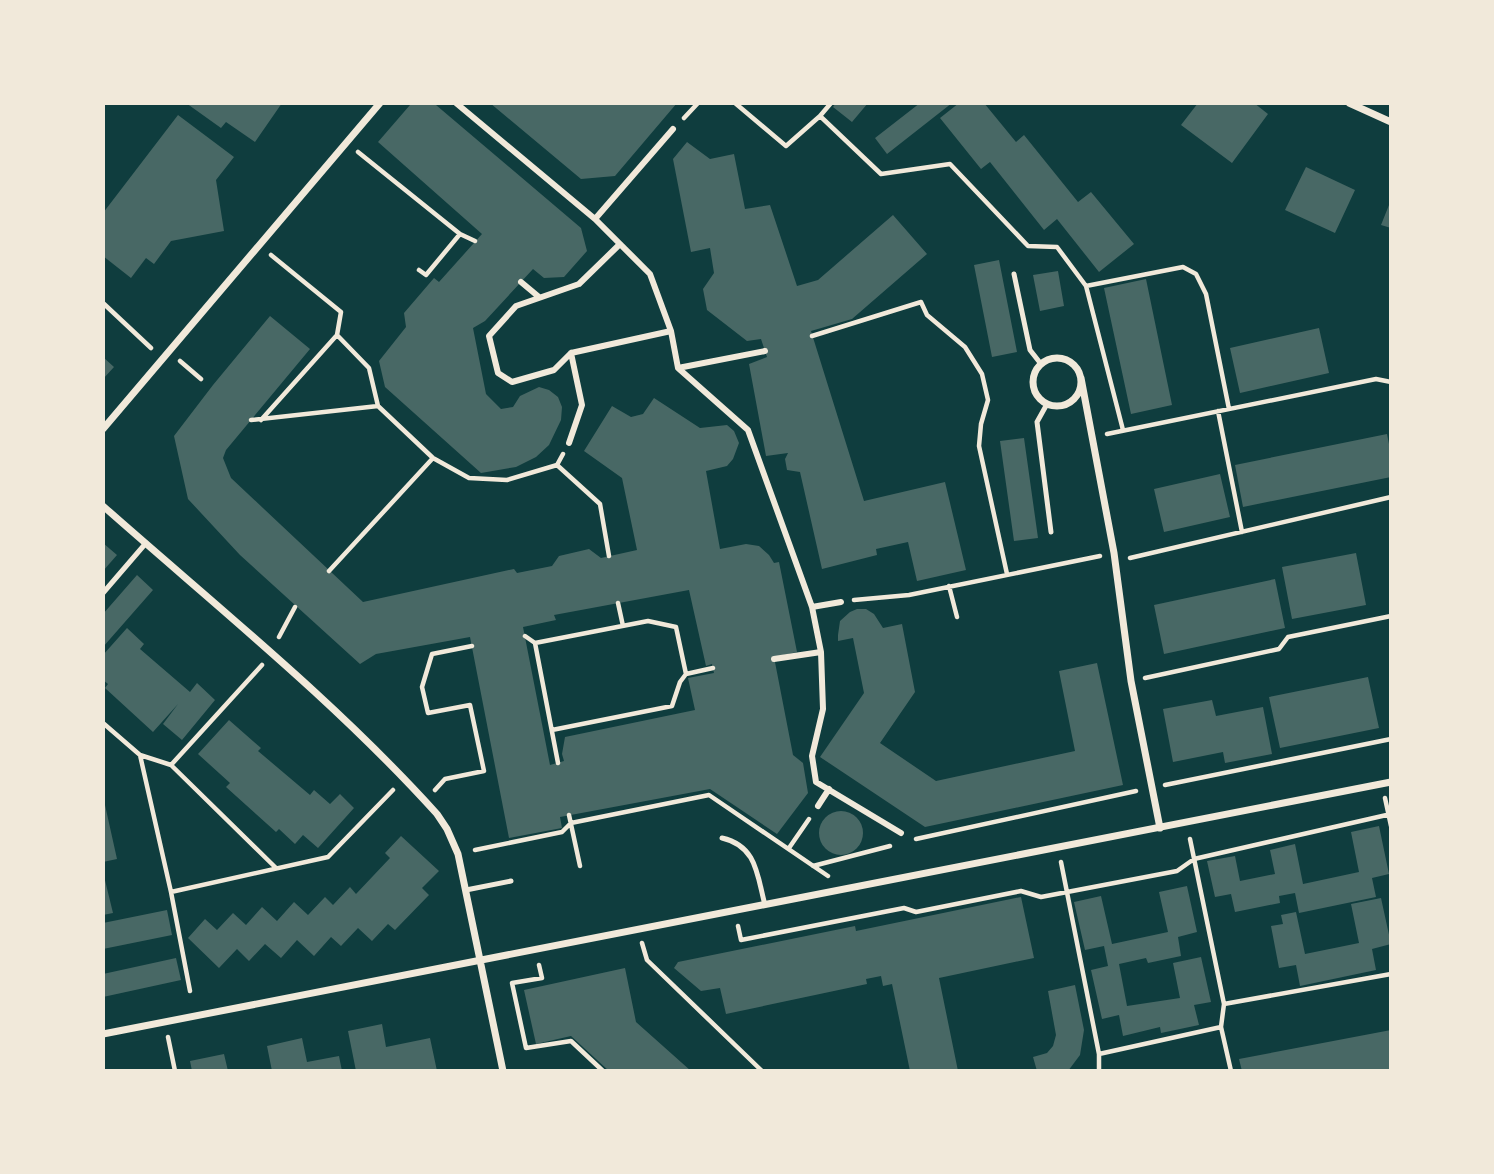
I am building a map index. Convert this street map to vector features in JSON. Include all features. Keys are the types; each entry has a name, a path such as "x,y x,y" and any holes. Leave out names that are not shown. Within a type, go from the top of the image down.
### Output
{"street":[{"path":"103,429 380,103"},
{"path":"456,103 595,219 650,274 671,331 678,368 748,430 812,607 821,652 823,709 812,756 816,782 901,833"},
{"path":"1349,103 1391,122"},
{"path":"595,219 673,129"},
{"path":"620,244 579,284 516,306 489,336 498,373 512,382 554,370 571,353 671,331"},
{"path":"521,282 539,298"},
{"path":"678,368 765,351"},
{"path":"569,443 582,405 571,353"},
{"path":"1081,378 1078,393 1060,406 1047,404 1034,390 1034,374 1041,364 1052,358 1067,360 1078,370 1081,378 1115,558 1131,681 1160,828"},
{"path":"103,506 272,654 404,779 425,800 447,829 458,854 503,1071"},
{"path":"812,607 841,602"},
{"path":"775,659 821,652"},
{"path":"103,1034 1391,782"},
{"path":"818,806 829,789"}],"lane":[{"path":"1014,274 1030,350 1041,364"},
{"path":"1047,404 1037,422 1051,531"},
{"path":"103,593 146,543"},
{"path":"722,838 736,841 752,857 765,905"},
{"path":"466,890 511,881"}],"path":[{"path":"735,103 786,146 831,103"},
{"path":"820,116 881,174 950,164 1028,246 1057,247 1086,286 1123,430"},
{"path":"346,143 460,234 475,241"},
{"path":"419,270 426,275 460,234"},
{"path":"259,246 341,312 337,335 261,420"},
{"path":"1086,286 1183,267 1196,274 1206,294 1228,409"},
{"path":"812,336 922,302 927,315 965,347 982,374 988,400 981,424 979,446 1007,574"},
{"path":"103,303 162,358"},
{"path":"337,335 369,368 378,406 433,458 469,478 507,480 557,465 600,504 609,556"},
{"path":"169,351 201,379"},
{"path":"1094,436 1376,379 1391,382"},
{"path":"251,420 378,406"},
{"path":"1218,411 1242,532"},
{"path":"329,571 433,458"},
{"path":"841,602 909,595 1007,574 1115,558 1391,497"},
{"path":"949,586 957,617"},
{"path":"618,603 623,626"},
{"path":"171,765 272,654 295,607"},
{"path":"1131,681 1279,649 1288,637 1391,615"},
{"path":"535,643 648,621 676,627 686,674"},
{"path":"525,636 535,643 558,763"},
{"path":"425,800 445,779 484,771 470,705 428,713 422,687 432,654 472,646"},
{"path":"552,730 672,706 680,682 686,674 713,668"},
{"path":"103,723 140,755 171,765 276,868"},
{"path":"813,866 992,822 1391,739"},
{"path":"140,755 190,991"},
{"path":"171,892 328,857 404,779"},
{"path":"1381,783 1391,825"},
{"path":"458,854 562,832 571,823 709,795 846,889"},
{"path":"789,848 818,806"},
{"path":"735,911 741,940 904,908 916,912 1021,891 1041,897 1177,871 1194,859 1390,814"},
{"path":"569,815 580,866"},
{"path":"1186,822 1224,1004 1221,1027 1231,1071"},
{"path":"1058,847 1099,1055 1099,1071"},
{"path":"639,930 647,960 762,1071"},
{"path":"536,950 541,978 512,983 526,1048 570,1041 603,1071"},
{"path":"1224,1004 1391,974"},
{"path":"165,1022 175,1071"},
{"path":"1099,1055 1221,1027"}],"building":[{"path":"186,103 282,103 255,142 226,122 221,128"},
{"path":"490,103 677,103 615,176 581,179"},
{"path":"836,103 868,103 852,122 833,107"},
{"path":"920,103 952,103 887,154 875,138"},
{"path":"959,103 984,103 1016,142 1024,135 1078,202 1091,192 1134,244 1099,272 1057,219 1044,230 990,162 981,169 940,118"},
{"path":"1198,103 1254,103 1268,114 1232,163 1181,125"},
{"path":"410,105 436,105 581,228 587,251 564,277 544,278 533,269 485,321 473,328 486,394 501,409 513,407 520,396 539,387 558,397 562,407 561,420 549,445 536,457 516,467 481,473 385,387 379,361 406,327 404,313 434,278 439,282 482,234 378,142"},
{"path":"178,115 234,157 216,180 224,231 171,241 154,264 146,258 131,278 103,256 103,213"},
{"path":"687,142 710,159 734,154 745,209 770,205 797,286 818,280 893,215 927,254 852,319 811,331 864,501 945,482 966,570 917,581 908,542 876,549 877,555 822,569 800,472 787,470 785,459 788,453 766,456 749,364 767,357 761,339 747,341 707,310 703,289 714,273 710,248 691,252 673,159"},
{"path":"1306,167 1355,190 1335,233 1285,210"},
{"path":"1391,200 1391,228 1381,225"},
{"path":"999,260 1017,352 992,357 974,265"},
{"path":"1058,271 1064,306 1040,311 1033,275"},
{"path":"1146,279 1172,405 1131,414 1104,288"},
{"path":"270,316 310,349 226,450 223,458 231,478 363,602 514,569 517,573 552,566 559,556 589,549 601,558 637,550 622,478 584,451 612,406 631,417 643,414 654,398 700,428 727,425 734,431 739,443 733,459 727,466 706,471 720,549 746,544 759,546 774,563 779,562 797,652 774,657 793,755 803,763 808,793 777,834 710,789 560,817 562,828 509,838 470,637 376,654 360,664 240,555 188,499 174,436","holes":["689,590 706,666 712,664 714,673 688,678 695,710 565,737 562,754 564,761 550,765 523,627 556,620 554,615"]},
{"path":"1319,328 1329,373 1240,393 1230,348"},
{"path":"103,357 114,367 103,379"},
{"path":"1387,434 1391,454 1391,477 1243,507 1235,465"},
{"path":"1024,438 1038,538 1014,541 1000,441"},
{"path":"1220,474 1230,517 1164,532 1154,489"},
{"path":"103,543 117,555 103,571"},
{"path":"1356,553 1366,605 1292,619 1282,567"},
{"path":"137,575 153,590 103,647 103,614"},
{"path":"1275,579 1285,628 1164,654 1154,605"},
{"path":"857,609 866,609 874,614 883,628 902,624 915,692 880,743 936,781 1075,751 1059,671 1097,663 1123,785 925,827 820,757 864,693 853,638 838,641 840,621"},
{"path":"127,628 144,644 140,649 190,692 197,683 215,700 182,740 163,724 178,704 153,732 105,688 108,684 103,680 103,655"},
{"path":"1368,677 1379,728 1280,748 1269,697"},
{"path":"1212,700 1216,716 1263,707 1272,754 1225,763 1223,752 1173,762 1163,709"},
{"path":"229,720 261,748 258,751 310,795 314,790 330,804 340,794 354,808 318,848 303,835 295,844 279,829 276,832 226,787 230,783 198,754"},
{"path":"103,796 117,859 103,862"},
{"path":"841,811 856,818 863,833 856,848 841,855 826,848 819,833 826,818"},
{"path":"1379,826 1389,874 1372,878 1376,897 1299,913 1295,893 1279,896 1280,903 1235,912 1231,894 1215,897 1207,861 1235,856 1240,881 1275,874 1270,850 1295,844 1303,884 1359,872 1351,832"},
{"path":"401,836 439,871 422,888 429,895 395,930 388,924 372,941 358,928 341,946 331,937 314,956 297,940 281,958 265,944 249,961 237,949 219,968 188,938 205,919 217,930 233,913 246,925 262,907 277,921 294,902 308,915 325,897 333,905 350,887 356,894 390,858 385,853"},
{"path":"103,872 113,913 103,915"},
{"path":"1187,886 1197,932 1178,937 1181,956 1148,963 1146,958 1119,964 1127,1006 1180,998 1173,963 1201,957 1211,1002 1194,1005 1199,1025 1161,1033 1160,1027 1123,1036 1119,1015 1102,1019 1091,970 1108,966 1104,946 1085,950 1074,902 1101,896 1112,944 1168,932 1159,892"},
{"path":"1021,897 1034,958 939,978 958,1071 910,1071 892,984 883,986 881,976 866,979 867,984 726,1014 720,988 701,991 674,968 678,962 855,926 856,931"},
{"path":"1381,898 1391,944 1372,949 1376,970 1300,986 1296,965 1279,968 1271,926 1283,924 1281,915 1296,912 1305,954 1359,943 1351,904"},
{"path":"167,910 172,935 103,949 103,923"},
{"path":"176,958 181,980 103,997 103,974"},
{"path":"625,968 636,1022 691,1071 609,1071 571,1036 536,1044 524,990"},
{"path":"1075,985 1084,1030 1080,1055 1068,1071 1037,1071 1033,1057 1047,1053 1053,1046 1056,1035 1048,991"},
{"path":"382,1024 386,1047 430,1038 437,1071 356,1071 348,1031"},
{"path":"1391,1030 1391,1071 1242,1071 1239,1059"},
{"path":"302,1038 307,1062 339,1056 342,1071 272,1071 267,1046"},
{"path":"224,1054 228,1071 192,1071 190,1061"}]}
